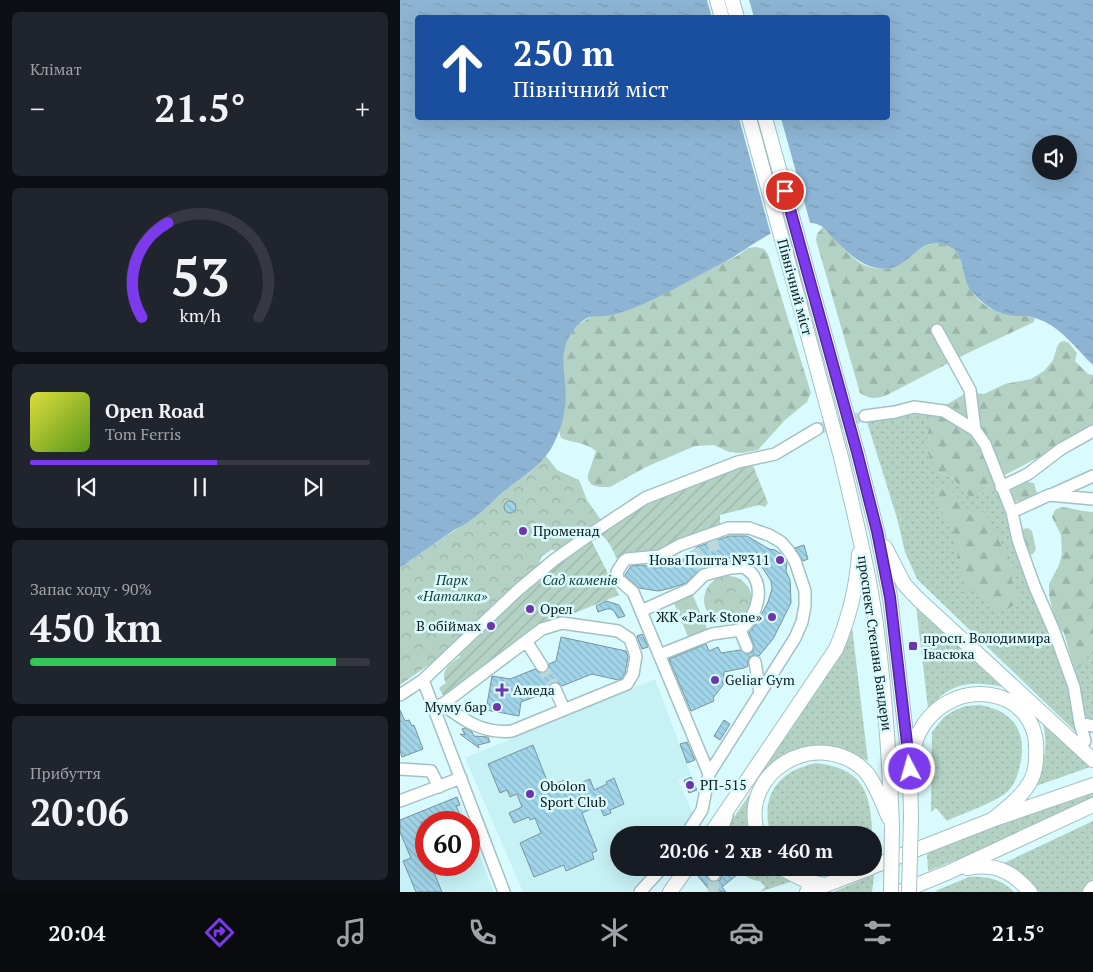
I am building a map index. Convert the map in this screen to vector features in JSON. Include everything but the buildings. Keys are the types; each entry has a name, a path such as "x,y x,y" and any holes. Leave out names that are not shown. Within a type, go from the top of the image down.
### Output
{"main road":[{"path":"717,0 721,15"},
{"path":"732,0 736,15"},
{"name":"Північний міст","path":"750,120 841,457"},
{"name":"Північний міст","path":"766,120 857,452"},
{"name":"проспект Степана Бандери","path":"857,452 877,531 890,597 910,769 910,892"},
{"name":"проспект Степана Бандери","path":"841,457 872,599 888,746 892,826 891,892"},
{"path":"877,531 904,584 913,594 1093,760"},
{"path":"716,826 836,649 845,628 856,586 859,533"},
{"path":"910,769 917,738 930,716 949,702 966,695 980,693 1002,698 1016,706 1024,713 1035,737 1037,749 1036,765 1029,784 1020,795 992,820"},
{"path":"756,826 754,811 758,794 766,779 779,766 794,757 809,753 834,754 856,763 866,772 892,826"},
{"path":"882,863 992,820 1093,785"},
{"path":"900,892 950,872 1093,805"},
{"path":"950,872 989,866 1014,877 1030,892"},
{"path":"670,892 681,876"},
{"path":"797,876 806,881 826,885"},
{"path":"807,892 849,876"},
{"path":"1090,892 1093,888"}],"street":[{"path":"937,330 970,390 975,430"},
{"path":"865,416 914,407 944,411 975,430 985,444 1012,512 1018,540 1074,687 1085,741"},
{"path":"400,695 423,680 518,590 554,560 645,498 738,462 775,454 817,429"},
{"path":"1001,486 1028,474 1061,450 1093,431"},
{"path":"1012,512 1093,476"},
{"path":"1049,495 1093,499"},
{"path":"692,826 702,810 709,774 795,638 802,622 805,606 804,591 795,561 781,542 769,535 749,528 728,528 692,545 660,556 627,559 618,568 618,579 633,592 709,774"},
{"path":"641,611 690,589 704,572 719,567 743,567 752,573 757,582 759,597 747,624 740,630 712,634 659,655"},
{"path":"562,623 618,630 630,639 636,656 633,674 627,684 512,731 501,732 472,725 438,707 542,629 562,623"},
{"path":"740,630 747,647"},
{"path":"526,641 542,666"},
{"path":"755,662 760,693"},
{"path":"423,680 438,707 461,778 504,892"},
{"path":"555,689 564,709"},
{"path":"1080,723 1093,726"},
{"path":"400,769 431,771 439,787"},
{"path":"400,801 461,778"},
{"path":"724,826 735,798"},
{"path":"640,892 655,876"}],"shaded area":[{"path":"655,679 691,775 678,780 695,818 689,826 610,826 610,876 647,876 632,892 523,892 465,758"},
{"path":"457,797 463,811 422,811"},
{"path":"415,814 415,876 480,876 480,856 494,892 400,892 400,820"}],"green space":[{"path":"823,227 858,261 876,268 888,268 898,264 925,246 935,243 946,245 956,252 962,262 970,289 981,301 990,308 1001,312 1035,318 1034,322 968,353 889,394 874,398 867,397 860,393 816,240 817,234"},
{"path":"748,248 764,249 768,254 811,393 807,402 785,420 758,450 742,453 729,452 714,445 695,446 646,467 610,487 592,485 588,480 588,475 596,451 588,446 561,438 559,431 565,408 563,363 564,348 568,336 579,324 594,315 603,316 638,305 737,256"},
{"path":"1060,342 1069,343 1077,353 1075,361 1088,374 1093,375 1093,428 1005,475 974,498 968,495 953,479 939,472 931,461 927,450 931,419 944,406 968,392 984,394 1005,384 1031,379 1044,371 1053,360"},
{"path":"913,411 939,412 939,472 953,479 968,495 979,495 997,481 1071,688 1074,722 1085,741 917,579 905,552 897,518 866,419"},
{"name":"Парк «Наталка»","path":"546,456 557,470 579,480 587,500 603,523 559,550 551,550 541,557 539,566 463,641 400,685 400,568 471,520 508,488 529,473"},
{"path":"752,463 768,503 765,507 759,505 720,515 720,525 685,538 659,555 616,558 605,538 599,533 646,500"},
{"path":"1022,481 1034,483 1037,494 1028,502 1014,501 1009,496 1008,487"},
{"path":"947,486 971,512 984,512 1009,556 1013,566 1012,582 1018,596 1015,604 1012,606 1004,609 995,608 990,605 983,594 966,589 954,532 941,511 935,496 937,487"},
{"path":"1061,507 1093,512 1093,649 1081,666 1074,668 1064,633 1055,623 1049,594 1049,584 1059,565 1062,554 1061,535 1052,517 1055,510"},
{"path":"1028,528 1032,531 1036,549 1033,554 1028,555 1021,535 1023,529"},
{"name":"Сад каменів","path":"590,538 619,595 555,621 445,699 439,688 446,683 444,675 447,668 460,657 459,655 527,587"},
{"path":"723,576 733,576 745,583 752,595 752,605 745,617 733,624 723,624 715,620 708,613 704,605 704,595 708,587 715,580"},
{"path":"415,586 454,589 452,610 413,607"},
{"path":"692,593 708,631 689,639 673,601"},
{"path":"916,606 1009,688 985,684 965,685 947,692 928,708"},
{"path":"852,627 868,761 839,750 819,746 808,747 784,755 761,776 762,770 842,650"},
{"path":"1093,649 1093,723 1082,712 1074,668 1081,665"},
{"path":"979,705 1001,712 1015,724 1022,742 1020,765 1013,784 1004,794 989,803 947,821 936,808 931,812 932,732 944,717 955,710 966,706"},
{"path":"1041,717 1093,766 1036,786 1045,752 1045,735"},
{"path":"816,763 844,770 853,776 866,793 872,826 769,826 768,808 770,797 775,787 791,772"},
{"path":"759,781 755,826 728,826"},
{"path":"1093,791 1093,800 1035,829 928,871 927,854 1027,812"},
{"path":"1093,821 1093,884 1087,892 1039,892 1024,875 1004,863"},
{"path":"747,876 789,876 796,880 760,892 765,887 760,881"},
{"path":"872,876 874,876 872,892 833,892"},
{"path":"969,877 982,877 999,881 1014,892 935,891"}],"water":[{"path":"400,0 1093,0 1093,365 1067,338 1052,326 1035,318 1001,313 983,303 969,288 962,263 956,252 945,245 928,245 898,266 882,269 858,260 825,229 817,224 792,225 766,236 730,259 651,300 624,311 606,316 594,316 582,321 570,336 566,345 564,355 566,396 564,412 558,435 550,450 533,469 467,523 400,568"}],"pier":[{"path":"707,0 749,0 753,15 711,15"},
{"path":"740,120 782,120 811,226 798,226 771,235"}],"tunnel":[{"path":"817,429 865,416"},
{"path":"712,540 718,563"},
{"path":"694,549 703,569"},
{"path":"542,666 555,689"},
{"path":"713,892 714,876"}],"place":[{"name":"Променад","path":"523,531"},
{"name":"Нова Пошта №311","path":"780,560"},
{"name":"Орел","path":"530,609"},
{"name":"ЖК «Park Stone»","path":"772,617"},
{"name":"В обіймах","path":"491,626"},
{"name":"просп. Володимира Івасюка","path":"913,646"},
{"name":"Geliar Gym","path":"715,680"},
{"name":"Амеда","path":"502,690"},
{"name":"Муму бар","path":"497,707"},
{"name":"РП-515","path":"690,785"},
{"name":"Obolon Sport Club","path":"530,794"}],"route":[{"path":"785,191 877,531 890,597 910,769"}]}
